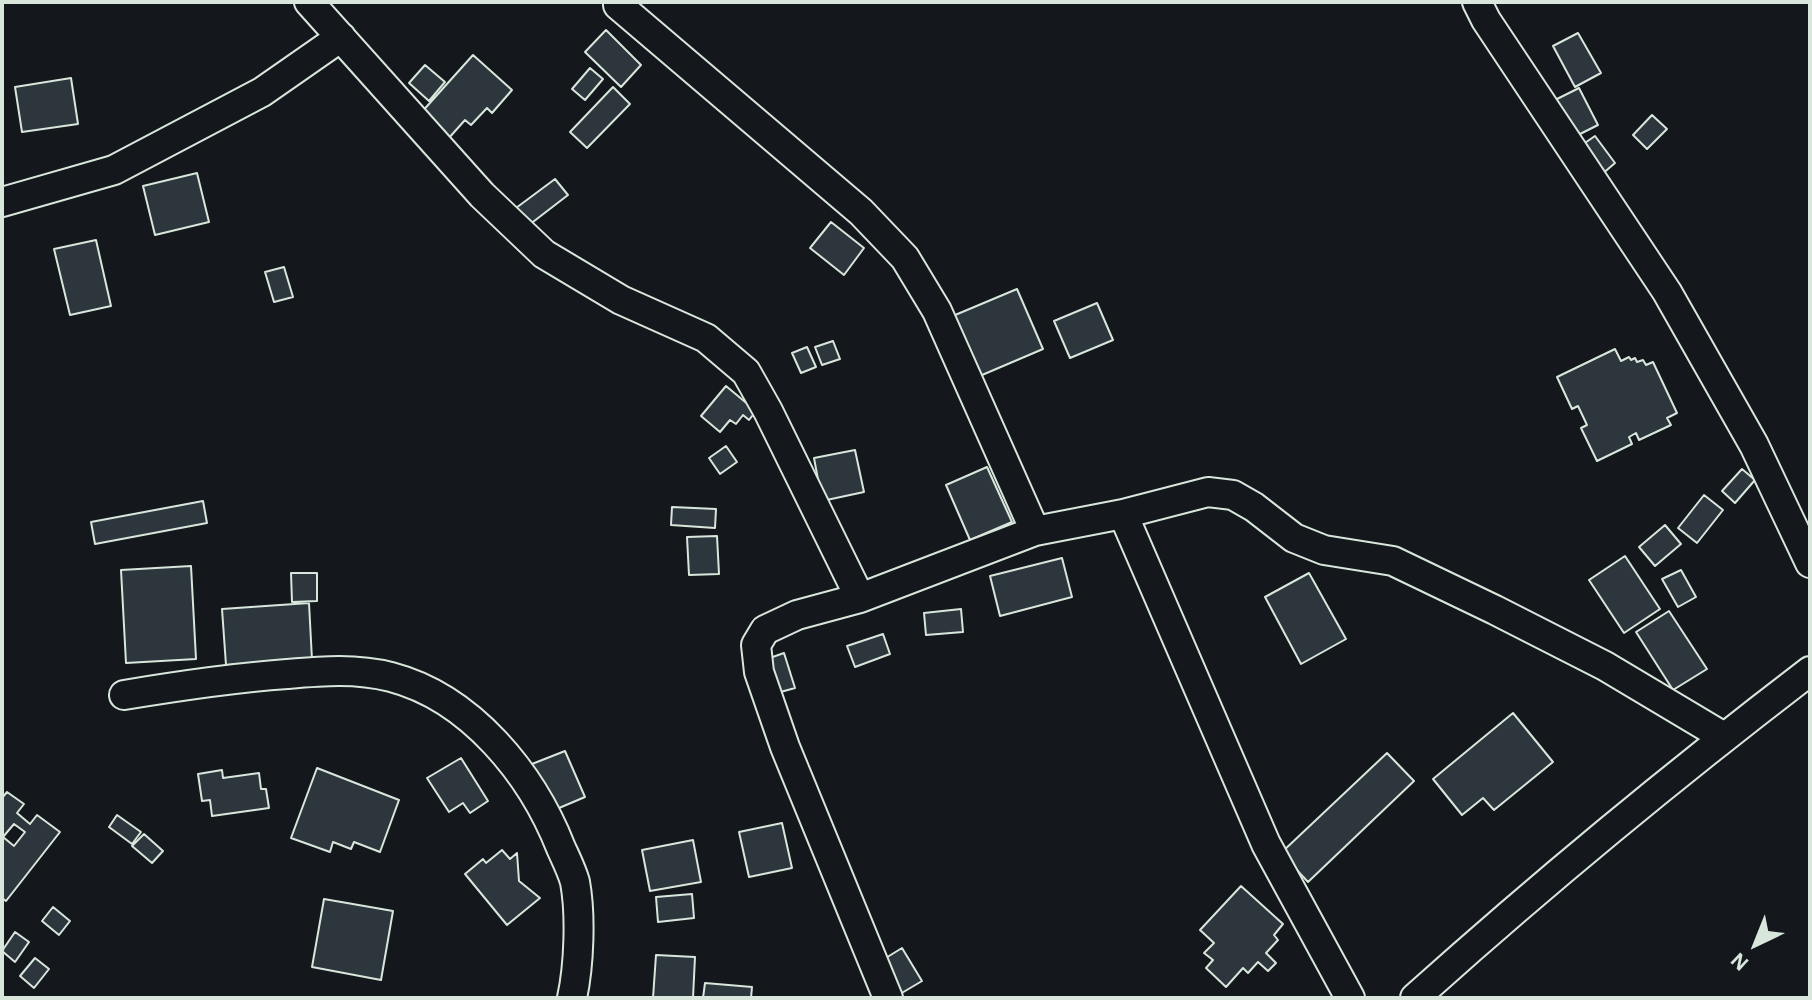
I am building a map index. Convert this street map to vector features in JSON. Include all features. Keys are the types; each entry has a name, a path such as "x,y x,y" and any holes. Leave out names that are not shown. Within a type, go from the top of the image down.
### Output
{"street":[{"path":"309,2 482,195 544,254 621,300 706,338 746,372 860,598"},
{"path":"1477,2 1667,292 1754,445 1810,563"},
{"path":"618,5 861,212 905,258 937,311 1035,531"},
{"path":"2,202 114,170 262,92 341,37"},
{"path":"888,998 785,747 759,672 756,645 765,630 797,615 860,598 1035,531 1123,514 1208,492 1233,495 1294,538 1324,550 1393,561 1495,610 1605,666 1724,737"},
{"path":"1123,514 1266,844 1350,998"},
{"path":"124,695 232,678 339,669 391,677 445,700 477,726 511,761 534,794 556,835 574,881 577,906 572,998"},
{"path":"1415,998 1505,918 1724,737 1810,671"}],"building":[{"path":"606,30 641,65 621,87 585,52"},
{"path":"1578,33 1601,73 1575,87 1553,46"},
{"path":"473,55 512,90 492,113 487,108 471,125 465,120 448,139 420,114"},
{"path":"425,65 445,82 429,101 409,83"},
{"path":"590,68 603,79 585,100 572,89"},
{"path":"71,78 78,124 22,132 15,87"},
{"path":"613,87 630,104 587,148 570,132"},
{"path":"1579,88 1598,125 1574,137 1555,100"},
{"path":"1652,115 1667,129 1647,149 1633,135"},
{"path":"1595,136 1615,163 1601,175 1579,147"},
{"path":"197,173 209,222 155,235 143,186"},
{"path":"555,179 568,195 529,225 516,208"},
{"path":"831,222 864,248 844,275 810,248"},
{"path":"96,240 111,306 70,315 54,249"},
{"path":"284,267 293,297 274,302 265,272"},
{"path":"1017,289 1043,349 975,378 948,318"},
{"path":"1097,303 1113,340 1070,358 1054,321"},
{"path":"833,341 840,359 822,365 815,347"},
{"path":"807,347 816,367 801,373 792,353"},
{"path":"1615,349 1621,361 1629,357 1637,362 1643,360 1646,365 1653,362 1677,413 1667,418 1671,425 1639,440 1636,433 1629,437 1632,444 1597,461 1581,428 1587,425 1578,406 1572,409 1557,377"},
{"path":"726,386 756,411 749,420 743,415 736,424 730,420 720,432 701,416"},
{"path":"726,446 737,462 720,474 709,458"},
{"path":"855,450 864,492 822,501 814,458"},
{"path":"987,467 1012,522 970,540 946,485"},
{"path":"1742,469 1755,480 1735,503 1722,491"},
{"path":"1704,495 1723,510 1697,543 1678,528"},
{"path":"203,501 207,523 95,544 91,522"},
{"path":"672,507 716,509 715,528 671,525"},
{"path":"1665,525 1681,544 1655,566 1639,547"},
{"path":"717,536 719,574 689,575 687,537"},
{"path":"1625,556 1660,609 1624,633 1589,580"},
{"path":"1062,558 1072,597 1000,616 990,576"},
{"path":"191,566 196,659 126,663 121,570"},
{"path":"1681,570 1696,597 1678,607 1662,579"},
{"path":"291,573 317,573 317,601 292,602"},
{"path":"1309,573 1346,639 1301,664 1265,597"},
{"path":"309,603 312,660 226,665 222,609"},
{"path":"961,609 963,632 926,635 924,613"},
{"path":"1669,611 1707,669 1673,690 1636,632"},
{"path":"883,634 890,654 855,667 847,646"},
{"path":"784,653 795,688 777,693 767,659"},
{"path":"1513,713 1553,762 1494,810 1483,798 1462,815 1433,779"},
{"path":"565,751 585,797 552,811 532,764"},
{"path":"1387,753 1414,781 1308,882 1281,853"},
{"path":"461,758 488,801 470,813 463,803 449,812 427,778"},
{"path":"317,768 399,800 380,852 354,842 351,849 333,842 330,852 291,838"},
{"path":"222,770 223,778 259,773 261,789 266,789 269,808 212,816 210,800 202,801 198,774"},
{"path":"7,792 24,804 17,813 30,824 37,815 60,832 6,901 2,898 2,798","holes":["14,824 25,832 14,846 3,837"]},
{"path":"117,815 141,832 132,844 109,827"},
{"path":"782,823 792,868 749,877 739,832"},
{"path":"144,834 163,851 152,863 132,846"},
{"path":"693,840 701,882 650,891 642,850"},
{"path":"502,850 510,859 517,853 519,881 540,898 507,925 465,874 483,859 486,863"},
{"path":"1241,886 1283,924 1274,935 1278,940 1266,953 1276,963 1268,971 1258,962 1248,973 1243,968 1226,987 1206,968 1213,960 1204,953 1214,943 1200,930"},
{"path":"692,894 694,918 658,922 656,897"},
{"path":"324,899 393,911 381,980 312,967"},
{"path":"53,907 70,921 59,935 42,921"},
{"path":"15,932 29,942 15,962 2,951"},
{"path":"902,948 922,981 895,997 876,964"},
{"path":"656,955 695,957 693,998 653,998"},
{"path":"35,958 49,969 34,988 20,976"},
{"path":"705,983 752,987 751,998 703,998"}]}
